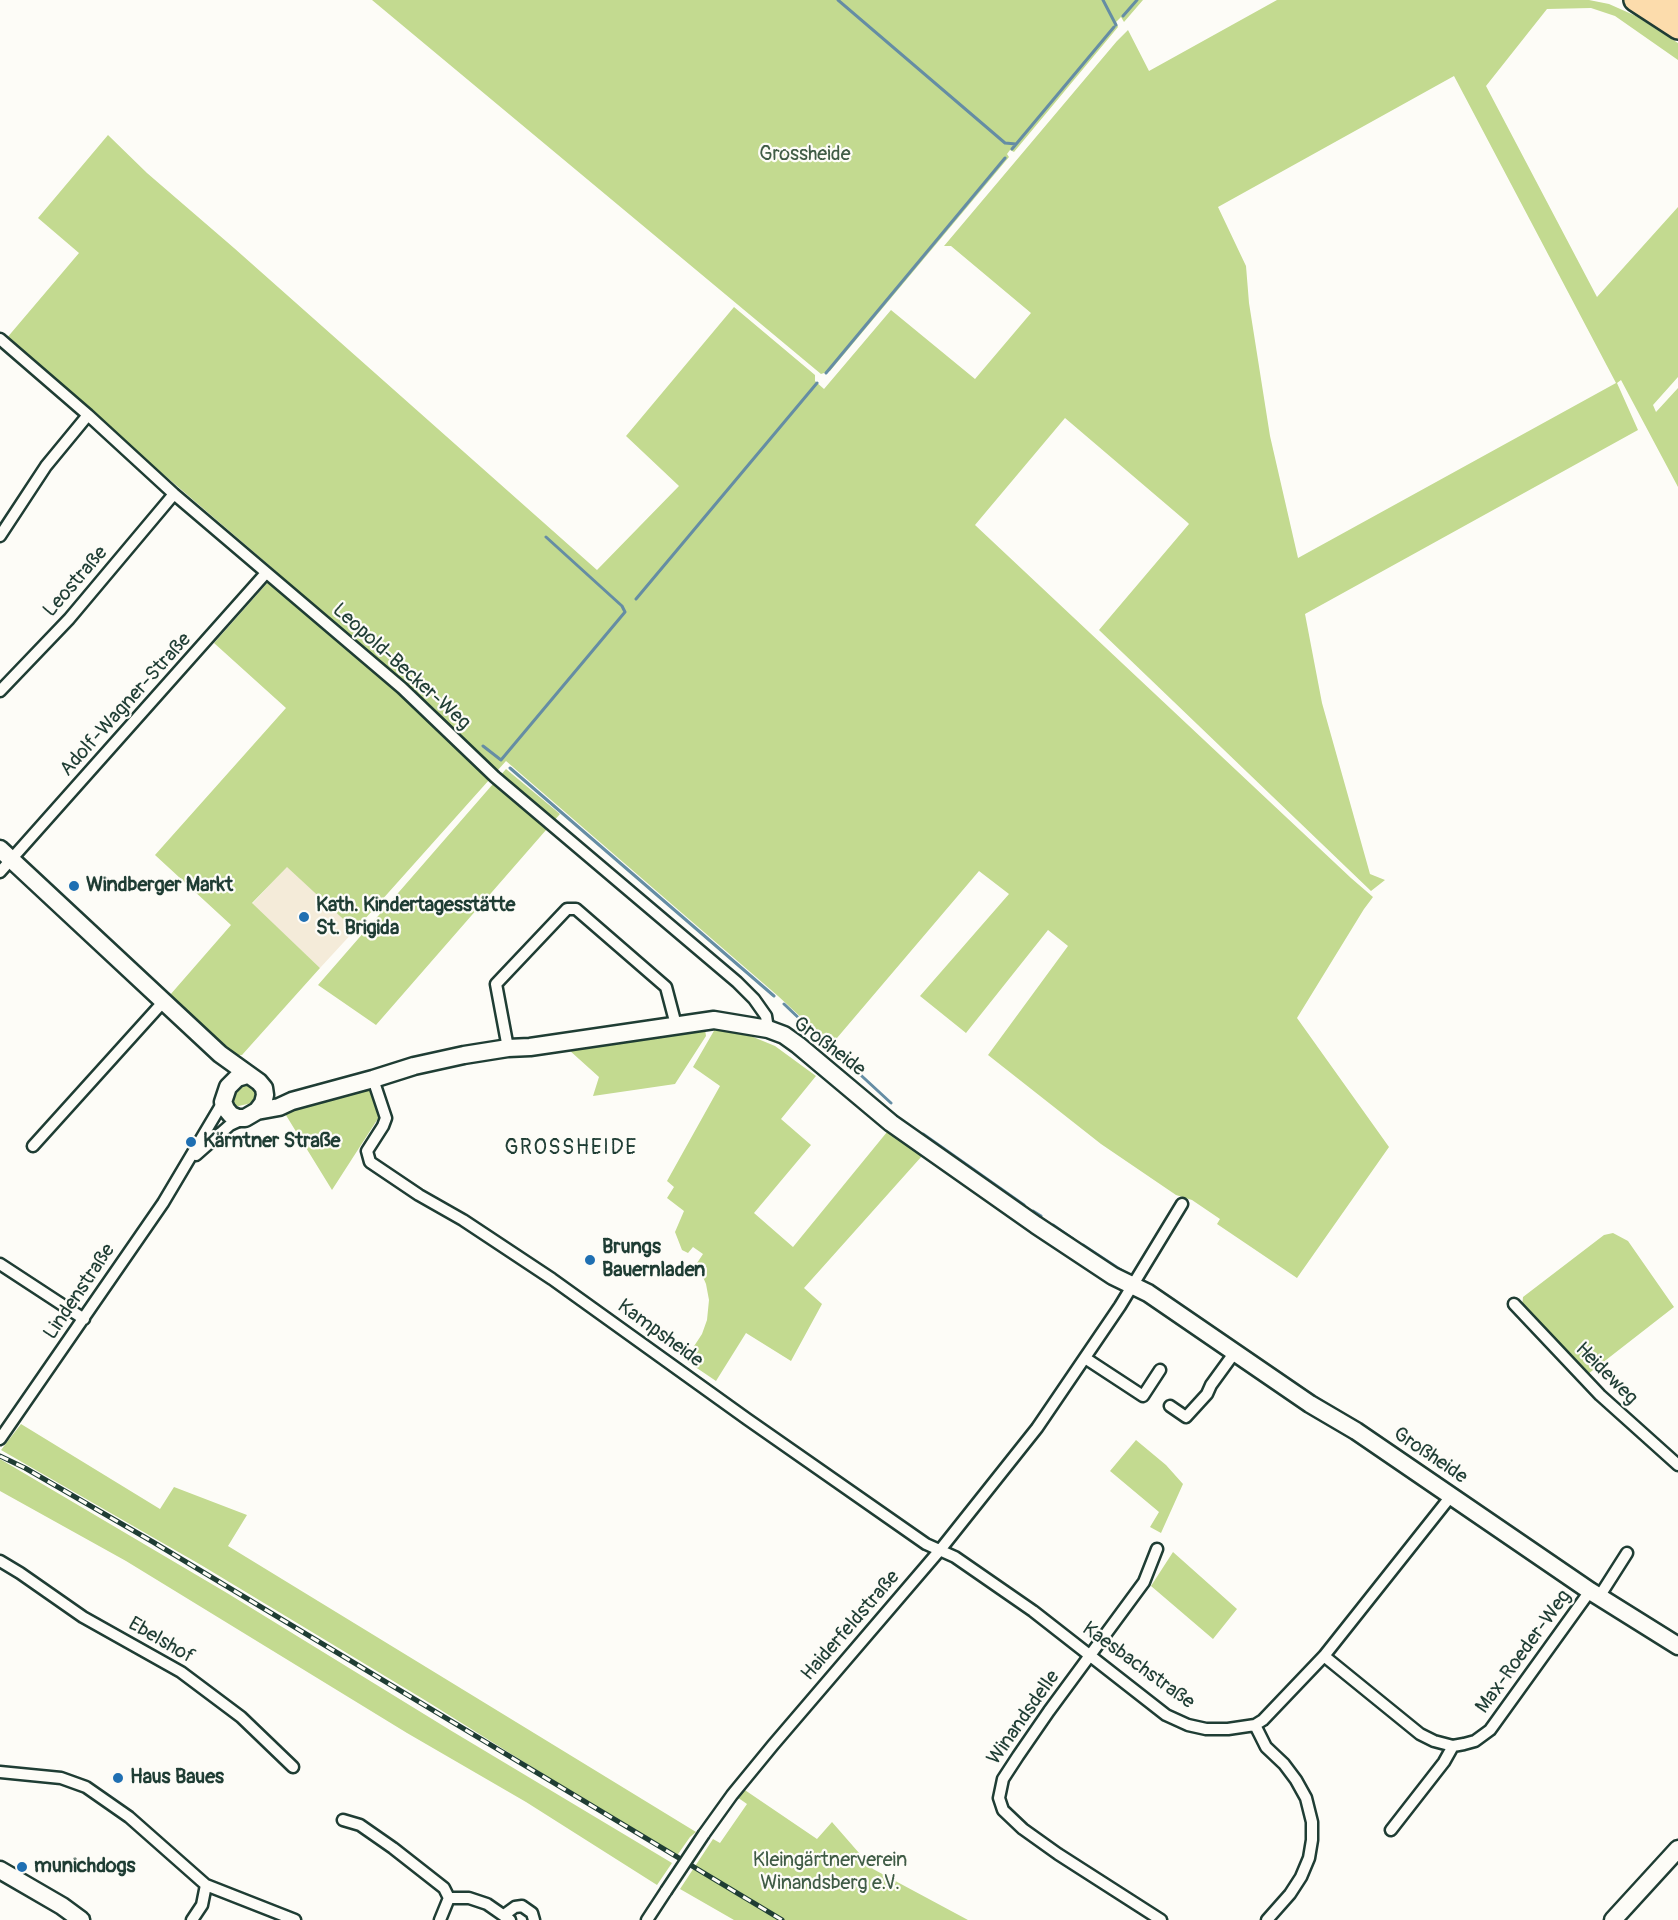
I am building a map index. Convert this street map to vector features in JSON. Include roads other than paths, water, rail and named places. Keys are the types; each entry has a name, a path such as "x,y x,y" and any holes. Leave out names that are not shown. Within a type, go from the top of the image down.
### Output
{"highway":[{"path":"1635,0 1678,28"},
{"path":"1664,0 1678,9"}],"street":[{"name":"Leopold-Becker-Weg","path":"0,339 174,494 402,688 495,777 737,982 754,999 766,1016 768,1029"},
{"path":"0,536 46,466 88,415"},
{"name":"Leostraße","path":"0,691 69,619 174,494"},
{"name":"Adolf-Wagner-Straße","path":"4,860 266,573"},
{"path":"4,860 164,1001 220,1054 259,1082 264,1088 265,1095 263,1103 251,1114 238,1118 226,1109 224,1067 220,1054"},
{"path":"508,1048 496,984 567,909 576,909 666,987 676,1025"},
{"path":"33,1146 164,1001"},
{"name":"Großheide","path":"251,1114 414,1066 464,1055 714,1020 768,1029 784,1035 798,1045 891,1123 1042,1229 1113,1276 1148,1293 1310,1404 1356,1431 1595,1594 1678,1647"},
{"path":"225,1094 237,1078 247,1075"},
{"name":"Kampsheide","path":"373,1079 386,1118 367,1151 370,1162 419,1195 463,1220 552,1280 926,1544 940,1550"},
{"name":"Lindenstraße","path":"0,1439 188,1164 225,1094"},
{"name":"Großheide","path":"265,1095 279,1101 292,1101"},
{"name":"Lindenstraße","path":"188,1164 230,1125 251,1114"},
{"name":"Haiderfeldstraße","path":"647,1920 732,1795 940,1550 1037,1428 1132,1286 1182,1204"},
{"path":"0,1264 84,1319"},
{"name":"Heideweg","path":"1514,1304 1600,1395 1678,1465"},
{"path":"1170,1406 1186,1417 1207,1394 1235,1352"},
{"path":"1085,1358 1143,1396 1160,1370"},
{"path":"1267,1920 1290,1894 1301,1876 1309,1858 1312,1822 1306,1798 1296,1780 1284,1764 1266,1747 1255,1725 1263,1720 1324,1656 1451,1496"},
{"name":"Winandsdelle","path":"1157,1549 1144,1582 1049,1711 1003,1779 999,1802 1008,1816 1058,1854 1161,1920"},
{"name":"Kaesbachstraße","path":"940,1550 955,1557 1033,1611 1166,1714 1188,1725 1206,1730 1255,1725"},
{"path":"1595,1594 1627,1553"},
{"name":"Ebelshof","path":"0,1561 83,1617 181,1672 241,1717 293,1767"},
{"name":"Max-Roeder-Weg","path":"1454,1746 1475,1741 1490,1730 1595,1594"},
{"path":"1324,1656 1420,1734 1434,1742 1454,1746 1391,1830"},
{"path":"0,1772 61,1778 86,1787 129,1817 206,1885 295,1920"},
{"path":"343,1820 360,1825 444,1888 449,1898 440,1920"},
{"path":"1613,1920 1676,1856"},
{"path":"0,1870 62,1906 81,1920"},
{"path":"192,1920 202,1905 206,1885"},
{"path":"449,1898 469,1898 487,1904 507,1918 515,1907 522,1906 532,1913 534,1920"}],"waterway":[{"path":"838,0 1005,143 1016,144"},
{"path":"1103,0 1116,25"},
{"path":"1123,16 1137,0"},
{"path":"1012,149 1114,27"},
{"path":"826,373 1005,158"},
{"path":"636,599 817,383"},
{"path":"483,746 501,760 625,612 622,606 546,537"},
{"path":"510,768 774,996"},
{"path":"784,1004 844,1061"},
{"path":"852,1067 891,1103"},
{"path":"923,1134 1024,1205"},
{"path":"1033,1211 1041,1216"},
{"path":"1053,1225 1073,1239"},
{"path":"1083,1245 1124,1272"},
{"path":"1300,1387 1318,1399"}],"railway":[{"path":"0,1456 153,1542 782,1920"}],"place":[{"name":"Windberger Markt","path":"74,886"},
{"name":"Kath. Kindertagesstätte St. Brigida","path":"304,917"},
{"name":"Kärntner Straße","path":"191,1142"},
{"name":"Brungs Bauernladen","path":"590,1260"},
{"name":"Haus Baues","path":"118,1778"},
{"name":"munichdogs","path":"22,1867"}],"district":[{"name":"GROSSHEIDE","path":"571,1149"}],"park label":[{"name":"Grossheide","path":"805,155"},
{"name":"Kleingärtnerverein Winandsberg e.V.","path":"830,1872"}]}
